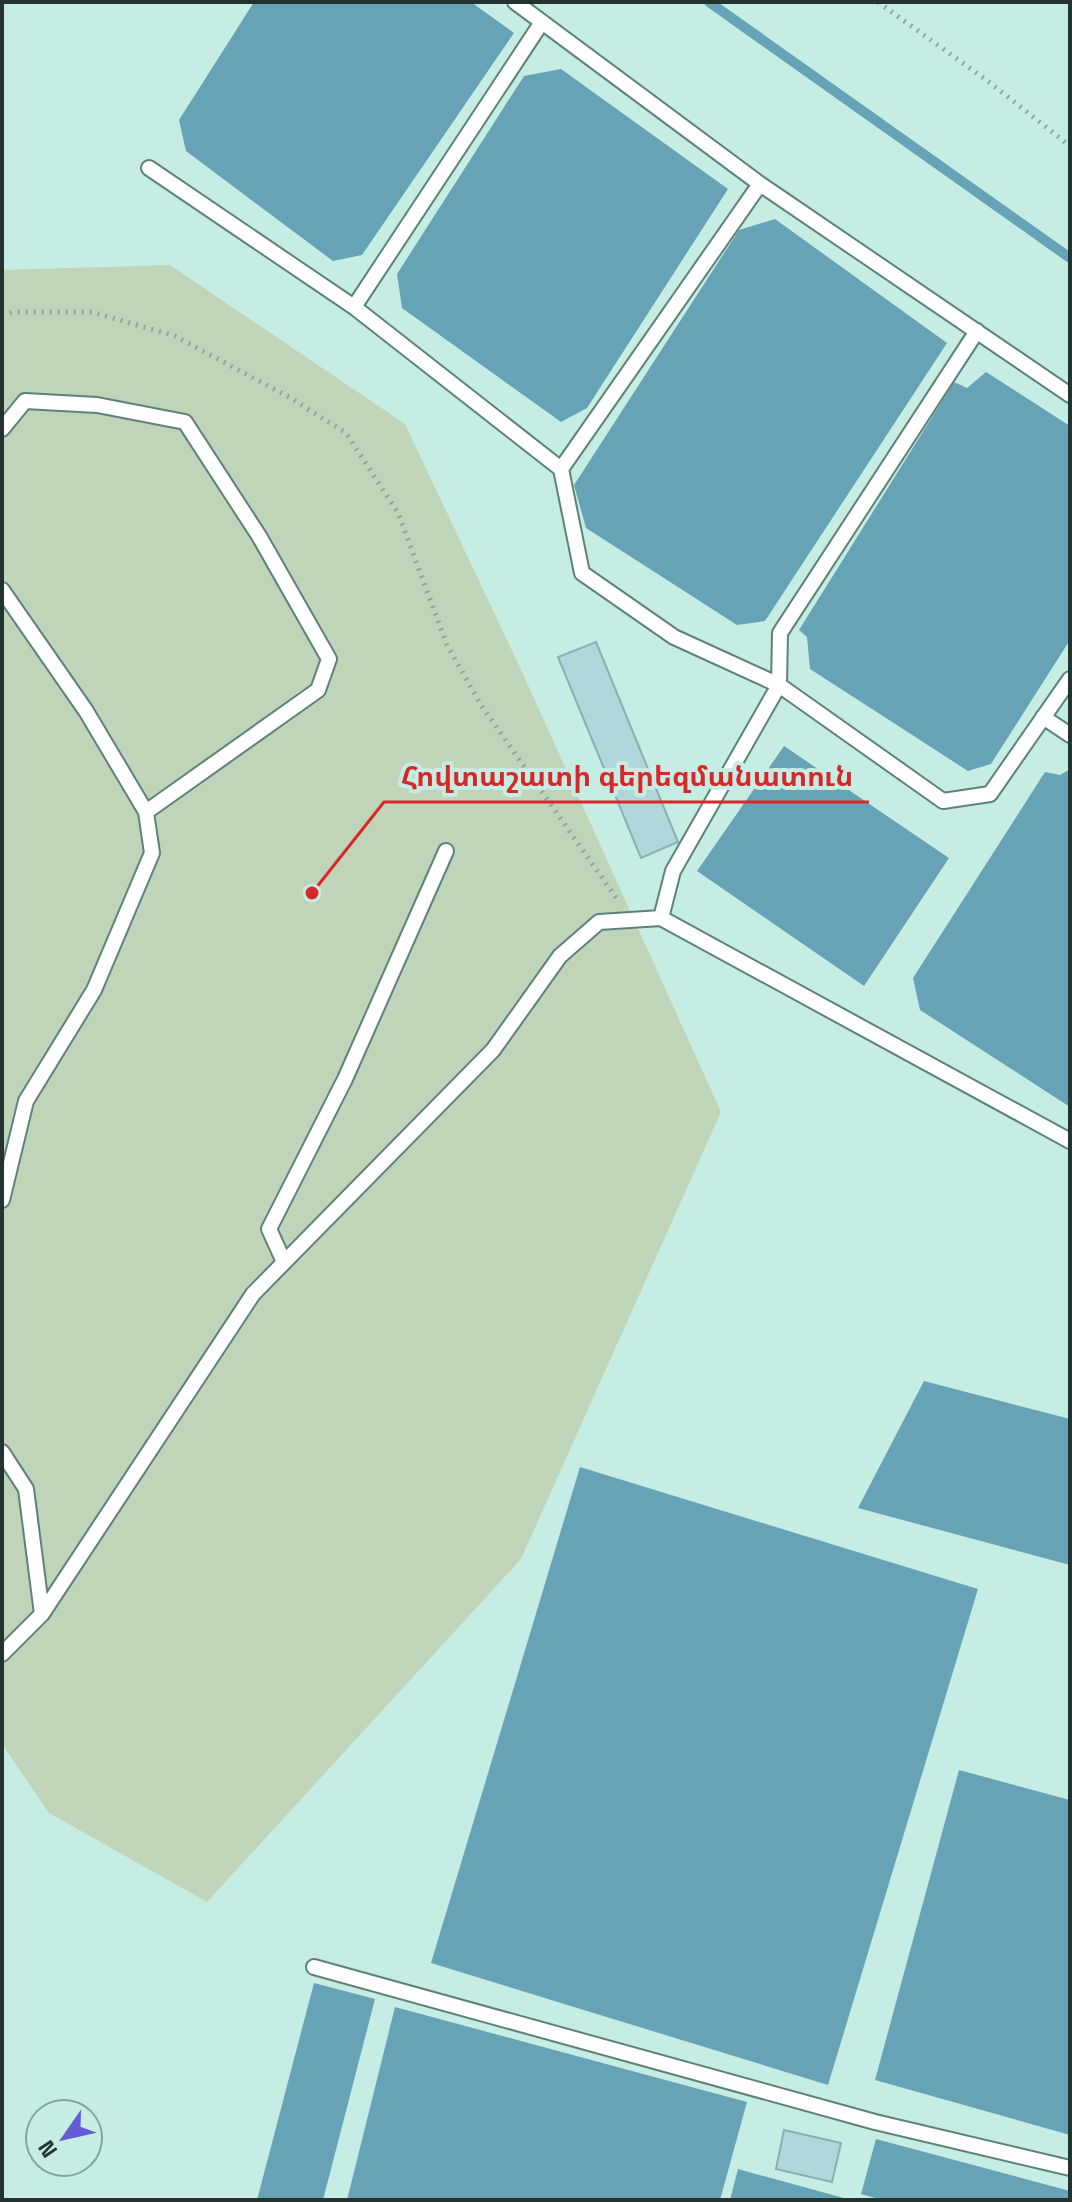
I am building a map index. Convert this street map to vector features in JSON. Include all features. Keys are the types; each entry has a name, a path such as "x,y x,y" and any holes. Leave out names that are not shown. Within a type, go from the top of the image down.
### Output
{"lane":[{"path":"515,2 760,184 1070,395"},
{"path":"354,307 542,22"},
{"path":"149,168 354,307 561,469 582,573 674,637 779,685 943,801 990,794 1070,679"},
{"path":"561,469 760,184"},
{"path":"661,918 673,871 779,685 780,633 977,331"},
{"path":"2,429 25,401 97,405 185,422 259,536 329,659 318,690 146,812"},
{"path":"2,590 86,711 146,812 152,853 94,990 26,1101 2,1200"},
{"path":"1043,717 1070,735"},
{"path":"284,1262 269,1229 345,1079 446,851"},
{"path":"2,1654 42,1614 253,1294 493,1050 560,956 599,922 661,918 1070,1141"},
{"path":"2,1452 26,1489 42,1614"},
{"path":"314,1967 875,2122 1070,2168"}],"path":[{"path":"878,2 989,82 1070,146"},
{"path":"2,315 14,312 92,312 175,336 289,397 346,433 398,513 447,645 481,705 631,920"}],"green space":[{"path":"170,265 405,424 523,674 721,1112 521,1559 207,1902 49,1813 2,1744 2,270"}],"water":[{"path":"254,2 471,2 514,33 362,255 333,261 186,151 179,120"},
{"path":"561,69 728,189 587,408 561,422 402,308 397,274 524,76"},
{"path":"775,219 947,343 765,621 737,625 586,528 574,485 739,230"},
{"path":"986,372 1070,426 1070,640 991,764 968,771 810,669 807,637 799,630 954,382 967,388"},
{"path":"784,746 949,858 864,986 697,871"},
{"path":"1070,769 1070,1107 920,1010 913,978 1045,772 1060,775"},
{"path":"924,1381 1070,1419 1070,1565 858,1508"},
{"path":"580,1467 978,1589 828,2085 431,1963"},
{"path":"959,1770 1070,1800 1070,2135 875,2080"},
{"path":"314,1983 375,1999 323,2200 257,2200"},
{"path":"395,2007 747,2102 720,2200 347,2200"},
{"path":"876,2139 1070,2191 1070,2200 882,2200 861,2194"},
{"path":"738,2169 851,2200 730,2200"}],"building":[{"path":"596,642 678,842 641,858 558,657"},
{"path":"784,2130 841,2143 832,2182 776,2169"}],"waterway":[{"path":"709,2 1070,258"}],"place":[{"name":"Հովտաշատի գերեզմանատուն","path":"312,893"}]}
